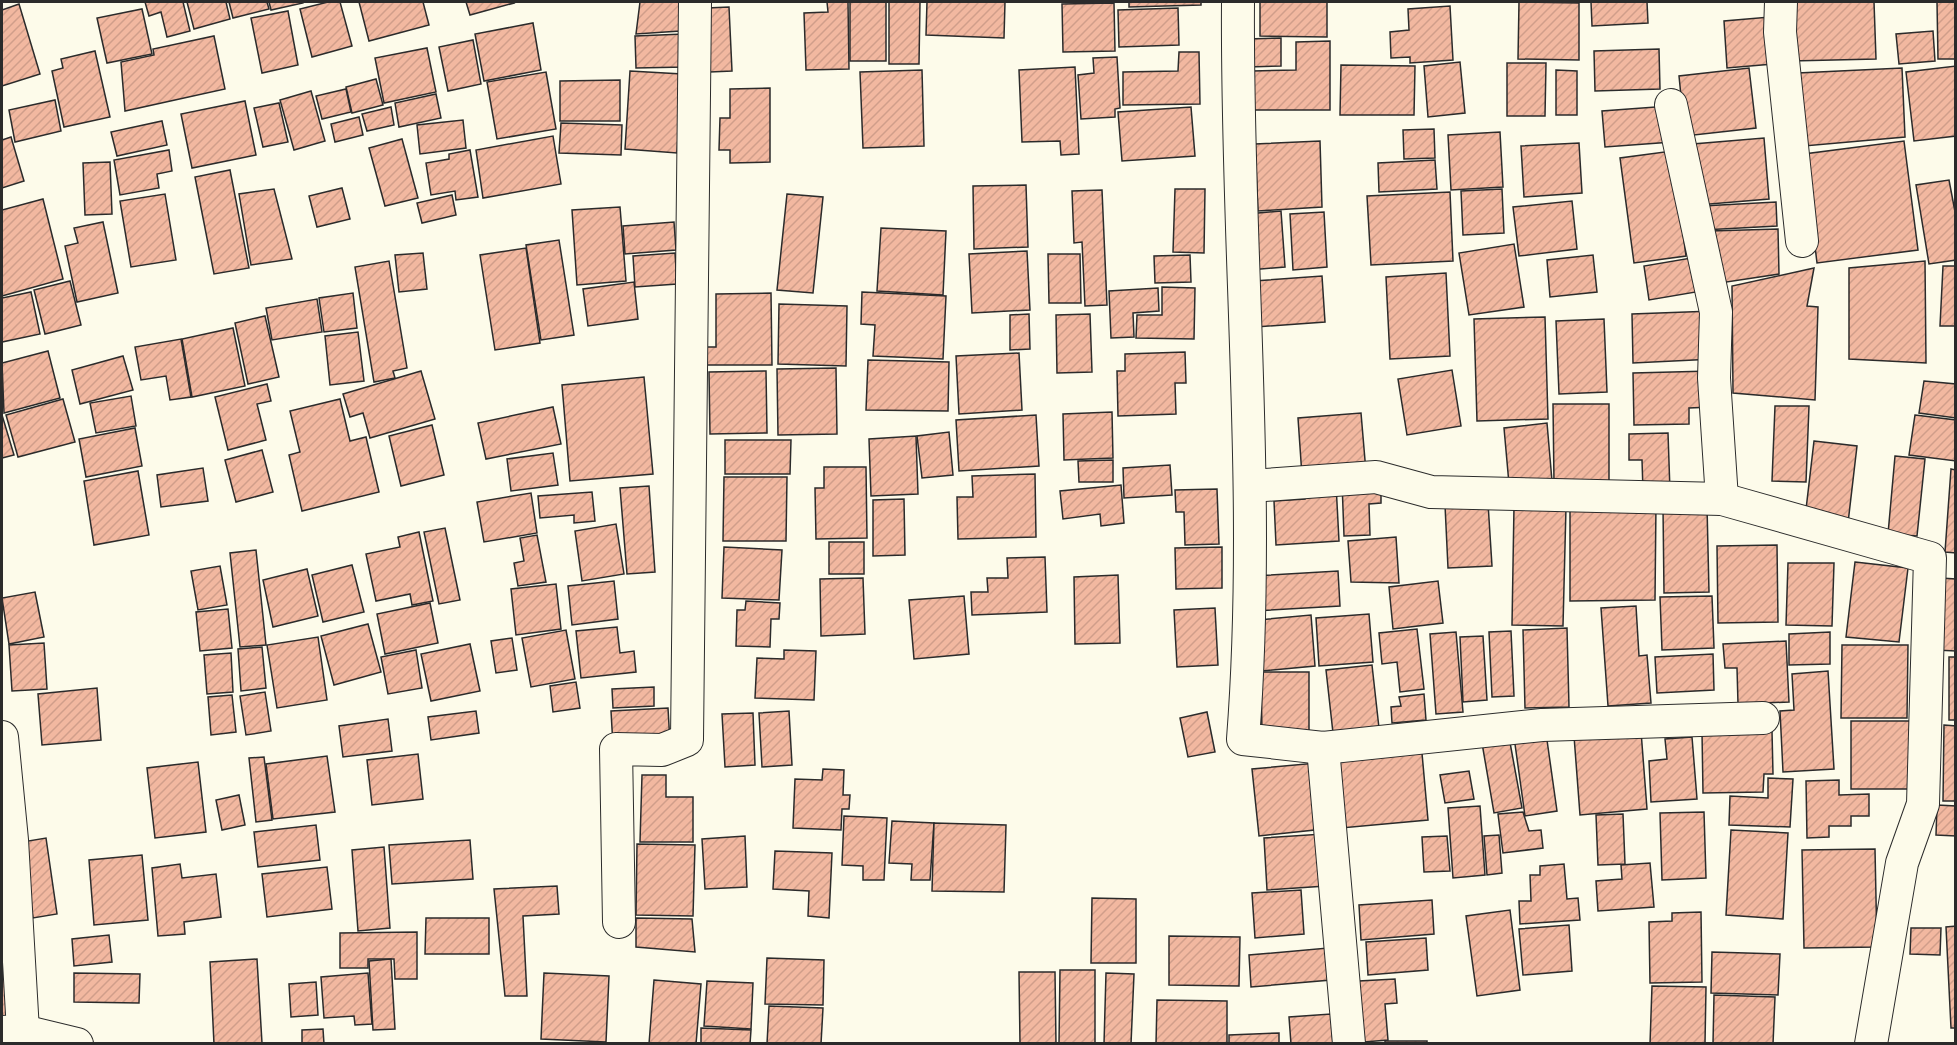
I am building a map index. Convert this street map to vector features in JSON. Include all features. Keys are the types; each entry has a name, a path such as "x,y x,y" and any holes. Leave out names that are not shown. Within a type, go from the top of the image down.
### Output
{"street":[{"path":"619,922 616,749 662,750 687,740 696,2"},
{"path":"1238,2 1237,126 1251,486 1249,653 1242,739 1323,748 1542,725 1763,718"},
{"path":"1781,2 1780,32 1802,241"},
{"path":"1671,105 1716,312 1714,378 1722,499"},
{"path":"1251,486 1376,477 1431,492 1722,499 1930,558 1923,804 1902,863 1871,1044"},
{"path":"2,737 12,840 12,1031 77,1044"},
{"path":"1323,748 1348,1044"}],"building":[{"path":"145,2 183,2 190,31 167,37 161,12 149,16"},
{"path":"187,2 226,2 230,19 194,29"},
{"path":"229,2 267,2 269,9 233,18"},
{"path":"269,2 303,2 303,3 271,10"},
{"path":"328,2 340,2 352,46 312,57 300,9"},
{"path":"359,2 423,2 429,25 369,41"},
{"path":"466,2 513,2 514,3 470,15"},
{"path":"640,2 680,2 680,31 636,34"},
{"path":"827,2 848,2 849,69 806,70 804,13 828,12"},
{"path":"850,2 886,2 886,61 850,61"},
{"path":"889,2 920,2 919,64 889,64"},
{"path":"927,2 1005,2 1004,38 926,35"},
{"path":"1129,2 1201,2 1201,5 1129,7"},
{"path":"1260,2 1327,2 1327,37 1260,36"},
{"path":"1519,2 1579,3 1579,60 1518,59"},
{"path":"1591,2 1647,2 1648,23 1592,26"},
{"path":"1789,2 1874,2 1876,59 1791,61"},
{"path":"1937,2 1956,2 1956,59 1938,59"},
{"path":"1114,3 1115,51 1063,52 1062,4"},
{"path":"19,4 40,74 2,86 2,10"},
{"path":"1450,6 1453,60 1410,63 1410,57 1391,58 1390,32 1409,30 1408,9"},
{"path":"729,7 732,71 710,72 707,8"},
{"path":"1178,8 1179,45 1119,47 1118,10"},
{"path":"142,9 152,54 107,63 97,18"},
{"path":"288,11 298,65 262,73 251,18"},
{"path":"1770,17 1773,64 1727,68 1724,21"},
{"path":"533,23 541,70 484,81 475,34"},
{"path":"1933,31 1935,61 1899,64 1896,34"},
{"path":"684,34 685,67 636,68 635,36"},
{"path":"214,36 225,89 125,111 121,62 154,55 153,49"},
{"path":"1281,38 1281,66 1248,67 1248,39"},
{"path":"473,40 481,84 448,91 439,47"},
{"path":"1330,41 1330,110 1253,110 1253,71 1296,70 1296,42"},
{"path":"427,48 436,92 384,103 375,58"},
{"path":"1659,49 1660,89 1595,91 1594,51"},
{"path":"95,51 110,117 64,127 52,71 63,68 61,59"},
{"path":"1179,52 1199,52 1200,104 1123,105 1123,72 1178,71"},
{"path":"1117,57 1120,108 1115,109 1115,117 1081,119 1078,75 1094,73 1093,58"},
{"path":"1460,62 1465,113 1428,117 1424,66"},
{"path":"1507,63 1546,63 1545,116 1507,116"},
{"path":"1341,65 1415,66 1414,115 1340,115"},
{"path":"1956,66 1956,136 1914,141 1906,72"},
{"path":"1075,67 1079,154 1061,155 1060,141 1022,142 1019,70"},
{"path":"1749,68 1756,128 1685,136 1679,76"},
{"path":"1902,68 1905,137 1804,146 1798,73"},
{"path":"922,70 924,146 863,148 860,72"},
{"path":"1556,70 1577,71 1577,115 1556,115"},
{"path":"630,71 682,74 677,153 625,149"},
{"path":"546,72 556,129 497,139 487,82"},
{"path":"376,79 383,105 352,113 346,87"},
{"path":"620,80 620,121 560,121 560,81"},
{"path":"770,88 770,162 730,163 730,150 719,150 720,118 730,118 730,89"},
{"path":"346,89 351,112 322,119 316,96"},
{"path":"311,91 325,141 294,150 280,100"},
{"path":"436,94 441,118 399,127 395,103"},
{"path":"55,100 61,131 15,142 9,110"},
{"path":"245,101 256,155 192,168 181,114"},
{"path":"279,103 288,142 263,147 254,108"},
{"path":"1669,106 1672,142 1605,147 1602,111"},
{"path":"391,107 394,125 367,131 362,114"},
{"path":"1191,107 1195,156 1122,161 1118,112"},
{"path":"359,117 363,135 335,142 331,124"},
{"path":"463,120 466,148 420,154 417,125"},
{"path":"162,121 167,145 117,156 111,132"},
{"path":"561,123 622,125 621,155 559,153"},
{"path":"1434,129 1435,158 1404,159 1403,130"},
{"path":"1500,132 1503,187 1451,190 1448,135"},
{"path":"553,136 561,184 483,198 476,150"},
{"path":"11,137 24,181 2,188 2,140"},
{"path":"1764,138 1769,199 1698,205 1693,144"},
{"path":"402,139 418,198 385,206 369,148"},
{"path":"1320,141 1322,207 1258,211 1255,144"},
{"path":"1904,141 1918,250 1817,263 1804,154"},
{"path":"1579,143 1582,193 1524,197 1521,146"},
{"path":"169,150 172,171 157,174 159,188 120,195 114,160"},
{"path":"470,150 478,197 456,200 455,191 431,195 426,163 449,159 449,154"},
{"path":"1672,151 1686,256 1634,263 1620,158"},
{"path":"1435,160 1437,189 1379,192 1378,163"},
{"path":"110,162 112,214 85,215 83,163"},
{"path":"230,170 249,268 214,274 195,177"},
{"path":"1949,180 1956,217 1956,260 1929,264 1916,185"},
{"path":"1026,185 1028,247 974,249 973,186"},
{"path":"342,188 350,219 317,227 309,196"},
{"path":"274,189 292,259 251,265 239,194"},
{"path":"1175,189 1205,189 1204,253 1173,252"},
{"path":"1502,189 1504,233 1463,235 1461,191"},
{"path":"1102,190 1107,305 1085,306 1082,242 1074,243 1072,191"},
{"path":"1450,192 1453,261 1371,265 1367,196"},
{"path":"165,194 176,260 131,267 120,201"},
{"path":"787,194 823,197 813,293 777,290"},
{"path":"452,195 456,215 422,223 417,203"},
{"path":"43,199 63,279 2,296 2,210"},
{"path":"1572,201 1577,249 1519,256 1513,207"},
{"path":"1776,202 1777,226 1703,230 1702,206"},
{"path":"620,207 626,281 577,285 572,210"},
{"path":"1281,211 1285,267 1250,270 1247,214"},
{"path":"1324,212 1327,267 1293,270 1290,214"},
{"path":"103,222 118,293 77,302 65,246 78,243 74,228"},
{"path":"674,222 676,250 625,254 623,226"},
{"path":"881,228 946,231 943,295 877,291"},
{"path":"1778,229 1779,274 1720,283 1710,231"},
{"path":"559,240 574,335 541,340 526,245"},
{"path":"1514,244 1524,307 1469,315 1459,253"},
{"path":"526,248 540,343 495,350 480,255"},
{"path":"1027,251 1030,310 972,313 969,254"},
{"path":"423,253 427,289 399,292 395,255"},
{"path":"675,253 677,284 635,287 633,256"},
{"path":"1048,254 1080,254 1081,303 1049,303"},
{"path":"1190,255 1191,282 1155,283 1154,256"},
{"path":"1593,255 1597,292 1550,297 1547,260"},
{"path":"1691,258 1696,292 1649,300 1644,266"},
{"path":"389,261 407,368 393,371 395,378 374,382 355,267"},
{"path":"1925,261 1926,363 1849,359 1849,268"},
{"path":"1943,266 1956,266 1956,326 1940,326"},
{"path":"1814,268 1807,306 1818,307 1815,400 1733,393 1732,286"},
{"path":"1446,273 1450,356 1390,359 1386,277"},
{"path":"1322,276 1325,322 1256,327 1254,281"},
{"path":"70,281 81,325 45,334 34,290"},
{"path":"634,282 638,319 588,326 583,289"},
{"path":"1162,287 1195,288 1194,339 1136,338 1137,315 1162,315"},
{"path":"1158,288 1159,311 1133,313 1134,337 1111,338 1109,291"},
{"path":"31,292 40,334 2,342 2,298"},
{"path":"862,292 946,296 943,359 873,356 875,325 861,324"},
{"path":"353,293 357,328 324,332 319,298"},
{"path":"771,293 772,365 707,365 707,347 716,347 716,294"},
{"path":"317,299 322,332 272,340 266,308"},
{"path":"779,304 847,306 846,366 778,364"},
{"path":"1713,311 1714,359 1633,363 1632,314"},
{"path":"1029,314 1030,349 1010,350 1010,315"},
{"path":"1090,314 1092,372 1057,373 1056,315"},
{"path":"265,316 279,377 248,384 235,323"},
{"path":"1545,317 1548,419 1477,421 1474,319"},
{"path":"1604,319 1607,392 1559,394 1556,321"},
{"path":"233,328 245,386 192,397 182,339"},
{"path":"358,332 364,381 330,385 325,336"},
{"path":"181,339 191,397 170,400 166,376 141,380 135,347"},
{"path":"48,351 60,398 4,413 2,363"},
{"path":"1185,352 1186,383 1175,383 1176,414 1118,416 1117,371 1125,371 1125,354"},
{"path":"1019,353 1022,410 959,414 956,356"},
{"path":"123,356 133,390 80,404 72,370"},
{"path":"868,360 949,362 948,411 866,410"},
{"path":"836,368 837,434 778,435 777,369"},
{"path":"1452,370 1461,426 1407,435 1398,379"},
{"path":"421,371 435,419 370,438 363,413 350,417 343,394"},
{"path":"766,371 767,433 710,434 709,372"},
{"path":"1711,371 1712,407 1689,408 1689,424 1634,425 1633,373"},
{"path":"644,377 653,474 570,481 562,385"},
{"path":"1924,381 1956,384 1956,418 1919,413"},
{"path":"267,384 271,401 257,404 266,440 228,450 215,397"},
{"path":"131,396 136,426 96,433 90,403"},
{"path":"63,399 75,442 18,457 6,415"},
{"path":"340,399 350,441 366,437 379,492 302,511 289,455 300,452 290,411"},
{"path":"1553,404 1609,404 1609,483 1554,483"},
{"path":"1775,406 1809,406 1806,482 1772,481"},
{"path":"553,407 561,444 486,459 478,423"},
{"path":"1112,412 1113,458 1064,460 1063,414"},
{"path":"1361,413 1366,472 1302,476 1298,418"},
{"path":"2,415 14,455 2,458"},
{"path":"1036,415 1039,466 959,471 956,420"},
{"path":"1915,415 1956,420 1956,461 1909,455"},
{"path":"1547,423 1552,481 1509,484 1504,428"},
{"path":"432,425 444,475 401,486 389,436"},
{"path":"135,428 142,466 86,477 79,439"},
{"path":"949,432 953,475 922,478 917,436"},
{"path":"1668,433 1670,491 1643,491 1642,460 1629,460 1629,434"},
{"path":"916,436 918,494 871,496 869,439"},
{"path":"725,440 791,440 790,474 725,474"},
{"path":"1814,441 1857,446 1848,523 1805,518"},
{"path":"262,450 273,492 236,502 225,460"},
{"path":"553,453 558,485 511,491 507,459"},
{"path":"1895,456 1925,459 1917,536 1888,534"},
{"path":"1113,460 1113,482 1079,482 1078,461"},
{"path":"1170,465 1172,495 1124,498 1123,468"},
{"path":"824,467 866,467 867,538 816,539 815,488 824,488"},
{"path":"203,468 208,501 161,507 157,475"},
{"path":"1951,469 1956,470 1956,553 1945,552"},
{"path":"138,471 149,535 94,545 84,481"},
{"path":"1035,474 1036,537 958,539 957,497 973,497 972,476"},
{"path":"724,477 787,477 786,541 723,541"},
{"path":"1381,480 1381,503 1369,504 1370,535 1344,536 1342,482"},
{"path":"1336,484 1339,541 1276,545 1274,501 1305,499 1304,486"},
{"path":"1121,485 1124,523 1101,526 1100,514 1063,519 1060,491"},
{"path":"649,486 655,572 627,574 620,488"},
{"path":"1217,489 1219,544 1185,545 1184,512 1176,512 1175,490"},
{"path":"592,492 595,521 574,523 574,515 540,518 538,496"},
{"path":"531,493 537,533 484,542 477,502"},
{"path":"904,499 905,555 873,556 873,500"},
{"path":"1488,503 1492,566 1448,568 1445,505"},
{"path":"1656,503 1655,600 1570,601 1570,504"},
{"path":"1514,506 1566,507 1563,626 1512,625"},
{"path":"1707,506 1709,592 1664,593 1663,508"},
{"path":"616,524 624,574 582,581 575,531"},
{"path":"445,528 460,600 439,604 424,532"},
{"path":"419,532 433,601 412,605 410,594 376,601 366,554 400,547 398,537"},
{"path":"537,535 546,582 518,586 514,563 524,561 520,538"},
{"path":"1396,537 1399,583 1351,582 1348,541"},
{"path":"829,542 864,542 864,574 829,574"},
{"path":"1777,545 1778,622 1718,623 1717,546"},
{"path":"724,547 782,550 779,600 722,598"},
{"path":"1222,547 1222,588 1176,589 1175,548"},
{"path":"256,550 266,645 240,647 230,553"},
{"path":"1045,557 1047,612 972,615 971,592 988,592 987,578 1008,578 1007,558"},
{"path":"1855,562 1908,568 1899,642 1846,637"},
{"path":"1788,563 1834,563 1832,626 1786,625"},
{"path":"352,565 364,612 323,622 312,575"},
{"path":"220,566 227,605 198,610 191,571"},
{"path":"307,569 318,616 273,627 263,580"},
{"path":"1338,571 1340,606 1255,611 1253,576"},
{"path":"1118,575 1120,643 1075,644 1074,577"},
{"path":"863,578 865,634 821,636 820,579"},
{"path":"1940,578 1956,579 1956,651 1936,650"},
{"path":"614,581 618,619 572,625 568,586"},
{"path":"1438,581 1443,623 1393,629 1389,587"},
{"path":"556,584 561,629 516,635 511,589"},
{"path":"35,592 44,637 9,644 2,598"},
{"path":"964,596 969,654 914,659 909,600"},
{"path":"1712,596 1714,648 1662,650 1660,597"},
{"path":"746,601 780,603 779,619 771,619 770,647 736,646 737,610 745,610"},
{"path":"430,603 438,643 385,654 377,614"},
{"path":"1636,606 1639,656 1647,655 1651,703 1608,706 1601,608"},
{"path":"1215,608 1218,665 1177,667 1174,610"},
{"path":"228,609 232,648 200,651 196,612"},
{"path":"1369,614 1373,662 1319,666 1316,618"},
{"path":"1311,615 1315,666 1262,671 1258,620"},
{"path":"368,624 381,672 334,685 321,636"},
{"path":"617,627 620,653 634,651 636,672 581,678 576,631"},
{"path":"1567,628 1569,707 1525,708 1523,630"},
{"path":"1417,629 1424,689 1400,692 1397,662 1382,664 1379,633"},
{"path":"566,630 575,679 531,687 522,638"},
{"path":"1511,631 1514,696 1492,697 1489,632"},
{"path":"1456,632 1463,712 1436,714 1430,634"},
{"path":"1830,632 1830,664 1789,665 1789,634"},
{"path":"1483,636 1487,700 1463,702 1460,637"},
{"path":"318,637 327,700 277,708 267,645"},
{"path":"512,638 517,670 496,673 491,641"},
{"path":"1786,641 1789,702 1738,704 1737,668 1725,668 1723,644"},
{"path":"44,643 47,689 12,691 9,645"},
{"path":"470,644 480,691 431,701 421,654"},
{"path":"1842,645 1908,645 1907,718 1841,718"},
{"path":"262,647 266,688 241,691 238,649"},
{"path":"416,650 422,688 388,694 381,657"},
{"path":"784,650 816,651 814,700 755,698 757,658 784,659"},
{"path":"231,653 233,692 207,694 204,655"},
{"path":"1713,654 1714,690 1657,693 1655,657"},
{"path":"1949,657 1956,657 1956,720 1949,720"},
{"path":"1372,665 1379,728 1333,733 1326,670"},
{"path":"1828,671 1834,769 1783,772 1780,711 1794,710 1792,674"},
{"path":"1261,672 1309,672 1309,734 1262,734"},
{"path":"576,682 580,708 553,712 550,686"},
{"path":"654,687 654,706 613,708 612,689"},
{"path":"97,688 101,740 42,745 38,694"},
{"path":"265,692 271,731 246,735 240,696"},
{"path":"1424,694 1426,720 1392,723 1391,707 1401,706 1399,697"},
{"path":"232,695 236,732 211,735 208,697"},
{"path":"668,708 670,743 613,746 611,711"},
{"path":"476,711 479,733 431,740 428,717"},
{"path":"789,711 792,765 762,767 759,713"},
{"path":"1207,712 1215,752 1188,757 1180,718"},
{"path":"753,713 755,765 725,767 722,714"},
{"path":"388,719 392,751 343,757 339,726"},
{"path":"1851,721 1919,721 1920,789 1851,789"},
{"path":"1944,725 1956,726 1956,801 1943,801"},
{"path":"1641,731 1647,809 1580,815 1574,736"},
{"path":"1772,731 1773,774 1764,774 1763,792 1703,793 1702,732"},
{"path":"1546,733 1557,811 1525,816 1514,737"},
{"path":"1509,737 1522,808 1494,813 1482,743"},
{"path":"1692,737 1697,799 1651,802 1649,761 1667,759 1665,739"},
{"path":"1421,742 1428,820 1341,828 1335,751"},
{"path":"418,754 423,799 372,805 367,760"},
{"path":"327,756 335,812 273,819 266,764"},
{"path":"264,757 272,820 256,822 249,758"},
{"path":"198,762 206,832 155,838 147,768"},
{"path":"1317,763 1324,829 1259,836 1252,769"},
{"path":"823,769 844,770 843,795 850,795 849,809 842,809 841,830 793,828 795,779 822,780"},
{"path":"1469,771 1474,799 1445,803 1440,775"},
{"path":"642,775 666,775 666,797 693,797 693,842 640,842"},
{"path":"1768,778 1793,779 1790,827 1729,825 1730,796 1768,798"},
{"path":"1839,780 1839,795 1869,794 1869,816 1851,816 1851,826 1829,826 1829,837 1807,838 1806,781"},
{"path":"239,795 245,825 222,830 216,800"},
{"path":"1937,805 1956,806 1956,836 1936,835"},
{"path":"1480,806 1485,875 1453,878 1448,808"},
{"path":"1523,812 1529,831 1541,830 1543,848 1503,853 1498,814"},
{"path":"1704,812 1706,878 1662,880 1660,813"},
{"path":"1623,814 1625,864 1598,865 1596,815"},
{"path":"844,816 887,818 884,880 863,880 863,866 842,865"},
{"path":"892,821 934,823 930,880 911,880 912,864 889,863"},
{"path":"934,823 1006,825 1004,892 932,891"},
{"path":"316,825 320,860 258,867 254,832"},
{"path":"1731,830 1788,833 1783,919 1726,915"},
{"path":"1323,834 1326,886 1267,890 1264,838"},
{"path":"1499,835 1502,873 1487,875 1484,836"},
{"path":"745,836 747,887 705,889 702,839"},
{"path":"1447,836 1450,871 1424,872 1422,837"},
{"path":"46,838 57,914 33,918 22,842"},
{"path":"470,840 473,879 392,884 389,845"},
{"path":"637,844 695,845 693,916 636,915"},
{"path":"384,847 390,928 358,931 352,850"},
{"path":"1875,849 1877,947 1804,948 1802,850"},
{"path":"775,851 832,853 829,918 808,916 809,891 773,889"},
{"path":"142,855 148,920 94,925 89,860"},
{"path":"1650,863 1654,907 1598,911 1596,881 1622,879 1621,865"},
{"path":"180,864 182,878 216,874 221,917 184,922 185,934 158,936 152,868"},
{"path":"1564,864 1567,899 1578,898 1580,920 1520,924 1519,901 1531,901 1530,875 1540,875 1540,866"},
{"path":"327,867 332,909 267,917 262,874"},
{"path":"557,886 559,914 523,916 527,996 505,996 494,889"},
{"path":"1301,890 1304,934 1255,938 1252,893"},
{"path":"1092,898 1136,899 1136,963 1091,963"},
{"path":"1432,900 1434,934 1361,940 1359,905"},
{"path":"1510,910 1520,990 1477,996 1466,916"},
{"path":"1701,912 1702,982 1650,983 1649,922 1672,921 1672,913"},
{"path":"426,918 489,918 489,954 425,954"},
{"path":"636,918 692,919 695,952 636,947"},
{"path":"1569,925 1572,971 1523,975 1519,929"},
{"path":"1956,926 1956,1028 1951,1028 1946,927"},
{"path":"1911,928 1941,928 1940,955 1910,954"},
{"path":"2,931 11,1017 2,1018"},
{"path":"417,932 417,979 395,979 394,959 368,959 368,968 340,968 340,933"},
{"path":"109,935 112,962 74,966 72,939"},
{"path":"1169,936 1240,937 1239,986 1169,985"},
{"path":"1426,938 1428,970 1368,975 1366,942"},
{"path":"1328,948 1331,980 1251,987 1249,955"},
{"path":"1712,952 1780,954 1778,995 1711,993"},
{"path":"767,958 824,960 823,1005 765,1004"},
{"path":"257,959 262,1043 214,1044 210,962"},
{"path":"391,959 395,1029 373,1030 369,961"},
{"path":"1060,970 1095,970 1095,1044 1059,1044"},
{"path":"1019,972 1055,972 1056,1044 1020,1044"},
{"path":"74,973 140,974 139,1003 74,1002"},
{"path":"368,973 372,1024 355,1025 354,1016 324,1018 321,977"},
{"path":"544,973 609,976 606,1042 541,1039"},
{"path":"1106,973 1134,974 1131,1044 1104,1044"},
{"path":"1395,979 1397,1003 1385,1004 1388,1040 1364,1042 1359,981"},
{"path":"654,980 701,984 696,1044 649,1044"},
{"path":"707,981 753,983 751,1029 704,1026"},
{"path":"316,982 318,1015 291,1017 289,984"},
{"path":"1652,986 1706,987 1705,1044 1650,1044"},
{"path":"1714,995 1775,997 1773,1044 1713,1044"},
{"path":"1157,1000 1227,1001 1227,1044 1156,1044"},
{"path":"769,1006 823,1008 821,1044 767,1044"},
{"path":"1331,1014 1333,1044 1291,1044 1289,1017"},
{"path":"701,1028 751,1030 750,1044 701,1044"},
{"path":"323,1029 324,1044 302,1044 302,1030"},
{"path":"1279,1033 1279,1044 1229,1044 1229,1035"},
{"path":"1385,1041 1427,1041 1427,1044 1385,1044"}]}
